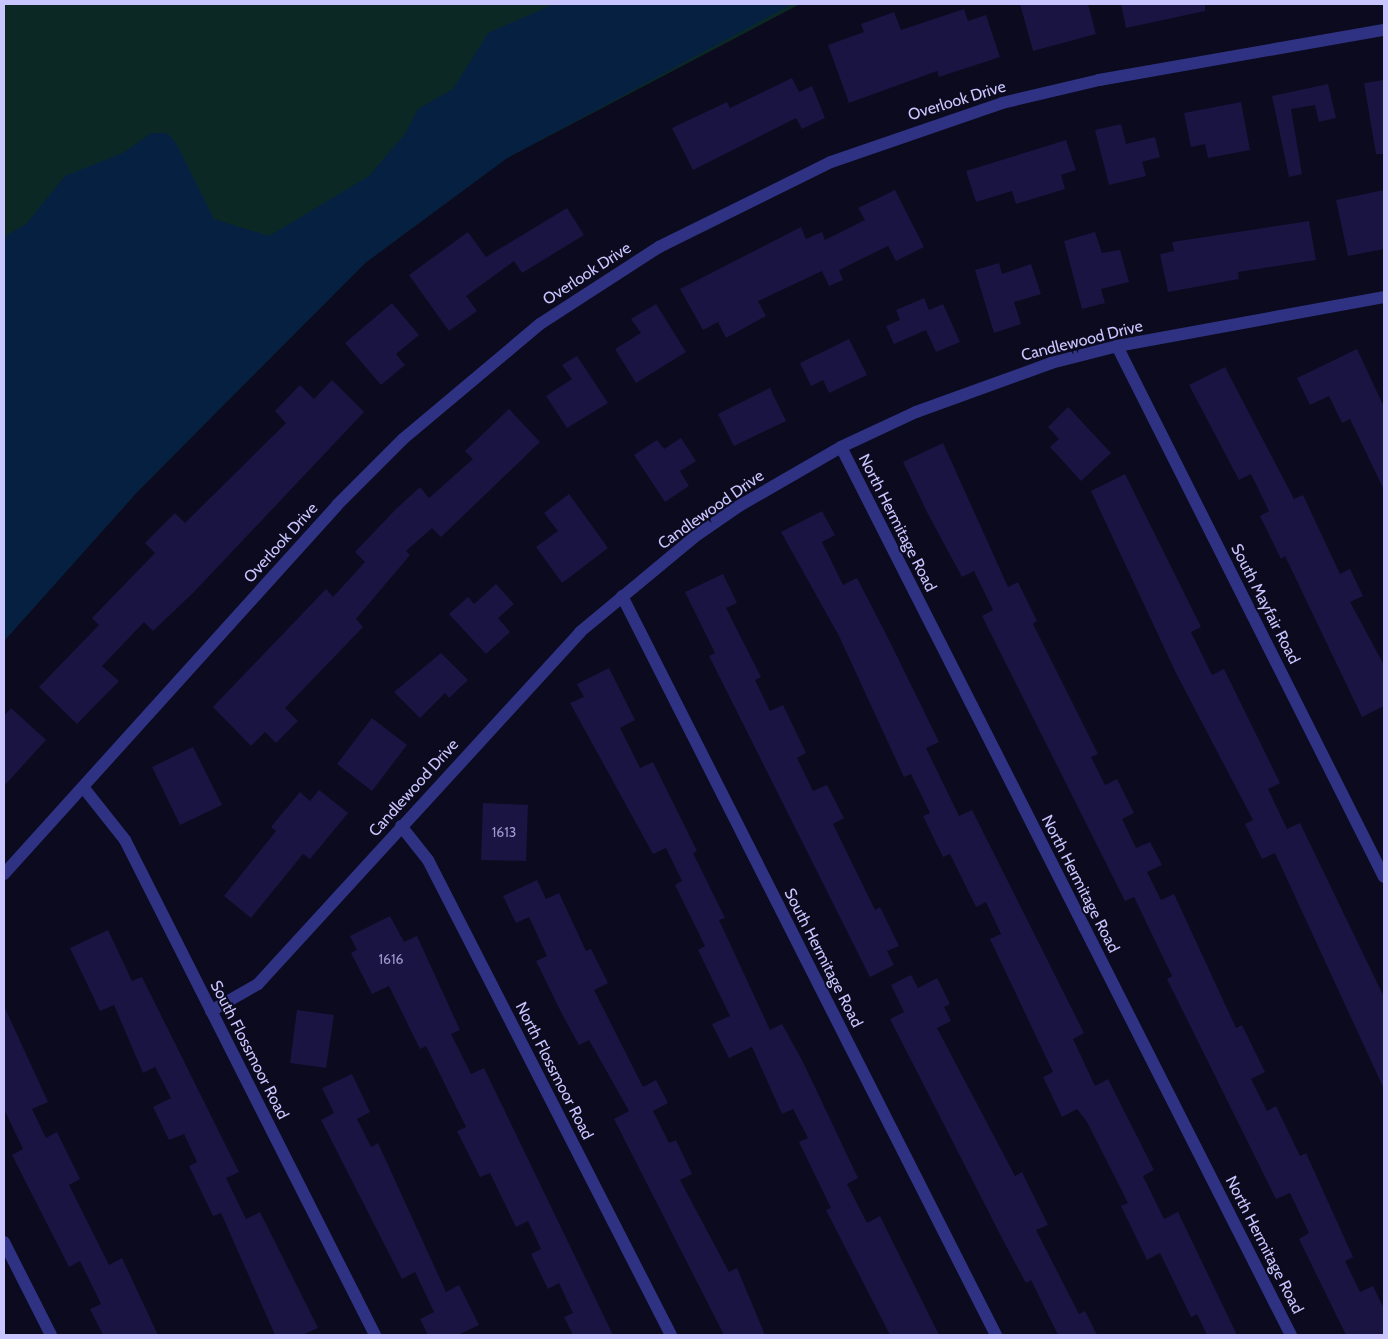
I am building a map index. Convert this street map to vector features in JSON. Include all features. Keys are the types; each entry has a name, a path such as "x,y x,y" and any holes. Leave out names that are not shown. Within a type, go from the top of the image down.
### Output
{"street":[{"name":"Overlook Drive","path":"4,874 338,505 403,439 540,324 660,247 830,162 1002,103 1100,80 1384,30"},
{"name":"Candlewood Drive","path":"211,1011 258,984 546,666 622,596 739,506 841,448 983,386 1117,346 1384,297"},
{"name":"South Mayfair Road","path":"1117,346 1384,877"},
{"name":"North Hermitage Road","path":"841,448 1291,1335"},
{"name":"South Hermitage Road","path":"622,596 996,1335"},
{"name":"South Flossmoor Road","path":"82,787 126,840 376,1335"},
{"name":"North Flossmoor Road","path":"401,826 428,860 671,1335"},
{"path":"4,1242 51,1335"}],"green space":[{"path":"4,4 800,4 507,158 365,263 138,491 4,641"}],"water":[{"path":"554,4 792,4 507,158 365,263 138,491 4,641 4,237 26,224 65,176 125,152 151,133 167,133 176,143 214,219 269,236 369,176 405,134 418,109 453,89 488,33"}],"building":[{"path":"1020,4 1088,4 1096,34 1033,51"},
{"path":"1121,4 1205,4 1205,11 1126,28"},
{"path":"964,9 968,21 986,15 1000,57 939,77 937,71 849,103 828,45 864,32 861,24 894,12 901,30"},
{"path":"792,78 799,92 812,86 825,118 802,129 796,118 693,170 672,128 727,102 730,108"},
{"path":"1384,80 1384,154 1376,154 1364,83"},
{"path":"1328,84 1336,118 1319,122 1315,105 1291,109 1302,174 1289,177 1272,96"},
{"path":"1241,102 1250,150 1208,158 1205,144 1191,147 1184,113"},
{"path":"1121,124 1126,144 1155,137 1160,157 1142,162 1146,176 1109,185 1095,130"},
{"path":"1066,140 1076,170 1061,175 1065,189 1016,204 1012,191 976,202 966,171"},
{"path":"895,190 924,247 896,261 888,246 839,270 843,280 829,286 822,271 758,301 766,316 726,338 718,322 703,330 680,289 801,227 806,239 822,232 825,240 865,220 858,208"},
{"path":"1384,190 1384,249 1348,256 1336,200"},
{"path":"567,208 584,235 522,273 514,261 466,296 477,311 449,331 409,275 468,232 486,257"},
{"path":"1309,221 1316,260 1238,272 1239,279 1168,292 1160,254 1174,251 1172,242"},
{"path":"1095,232 1102,253 1120,250 1129,282 1101,289 1105,303 1082,309 1064,241"},
{"path":"999,263 1002,274 1031,264 1041,294 1014,302 1021,324 994,333 975,270"},
{"path":"924,298 929,310 943,304 960,342 936,352 926,330 894,344 886,326 900,320 896,310"},
{"path":"392,303 419,335 396,354 405,365 381,385 345,343"},
{"path":"656,304 686,352 636,383 615,349 641,333 631,319"},
{"path":"849,339 867,375 829,393 823,380 811,386 800,363"},
{"path":"1357,349 1384,407 1384,490 1350,419 1342,423 1329,396 1310,405 1297,378"},
{"path":"577,356 608,403 567,428 546,396 572,379 562,365"},
{"path":"1225,367 1294,499 1303,495 1340,574 1350,569 1363,596 1350,602 1384,665 1384,706 1362,717 1285,556 1281,559 1260,516 1269,511 1251,474 1239,480 1189,385"},
{"path":"332,380 364,412 194,592 153,631 144,622 102,666 119,681 77,724 39,687 99,625 92,618 155,553 145,543 175,513 185,523 286,423 275,411 300,385 314,399"},
{"path":"770,388 786,421 734,446 718,414"},
{"path":"1068,407 1111,453 1081,481 1050,447 1059,439 1048,427"},
{"path":"509,409 540,442 441,537 432,528 406,551 410,555 356,619 363,627 285,708 298,721 276,743 265,732 251,746 213,707 326,589 333,597 365,562 355,552 396,509 420,487 429,498 473,459 465,451"},
{"path":"681,438 696,461 680,471 689,486 665,502 634,455 657,440 664,449"},
{"path":"943,443 1008,587 1018,582 1037,621 1033,624 1098,754 1091,757 1105,785 1117,779 1134,813 1122,819 1136,848 1150,842 1162,865 1147,872 1161,900 1174,894 1236,1028 1242,1025 1265,1072 1251,1079 1267,1111 1276,1106 1300,1156 1306,1153 1353,1257 1345,1261 1360,1292 1373,1286 1384,1309 1384,1335 1346,1335 1299,1239 1309,1233 1290,1193 1276,1199 1167,979 1172,976 1134,897 1125,901 982,616 993,610 974,571 962,577 928,514 903,462"},
{"path":"1125,474 1201,627 1191,632 1212,675 1224,669 1280,783 1268,789 1287,829 1300,823 1384,997 1384,1089 1275,853 1262,859 1245,824 1253,820 1176,673 1091,491"},
{"path":"569,494 608,548 562,583 536,547 558,531 544,513"},
{"path":"822,511 835,535 822,542 843,585 857,578 889,640 939,742 926,748 959,816 972,810 1084,1033 1073,1039 1095,1086 1108,1079 1154,1170 1143,1176 1164,1219 1178,1212 1237,1335 1207,1335 1197,1314 1191,1317 1160,1253 1147,1260 1121,1206 1128,1203 1087,1122 1077,1109 1062,1117 1043,1077 1053,1072 990,939 1001,934 986,902 976,907 950,854 943,857 923,816 930,813 911,774 904,777 839,636 781,532"},
{"path":"723,574 737,603 726,608 761,677 755,680 770,711 783,705 806,753 797,758 813,791 827,785 844,818 833,824 875,910 880,907 899,946 887,951 894,965 870,977 709,656 715,653 685,592"},
{"path":"496,584 514,604 498,618 510,632 486,654 449,614 468,597 474,604"},
{"path":"441,653 468,680 449,698 445,693 420,718 394,692"},
{"path":"609,668 635,720 620,728 640,768 653,762 697,851 693,853 725,918 719,920 770,1030 782,1024 803,1062 858,1178 847,1184 867,1223 880,1216 939,1335 890,1335 826,1210 831,1208 799,1142 808,1138 793,1109 782,1114 752,1047 729,1058 712,1024 730,1016 698,950 705,946 675,885 682,881 666,848 653,854 570,703 584,697 577,684"},
{"path":"11,708 46,740 4,786 4,716"},
{"path":"372,718 407,745 372,791 337,764"},
{"path":"193,747 222,805 180,825 152,767"},
{"path":"319,790 348,813 310,859 303,854 251,918 224,896 276,831 271,827 300,792 310,801"},
{"path":"483,803 528,805 526,861 481,860"},
{"path":"537,880 546,899 559,893 586,951 591,949 608,983 594,990 643,1087 656,1080 668,1103 653,1111 669,1143 676,1140 692,1174 680,1180 729,1272 737,1268 765,1335 724,1335 614,1119 629,1111 589,1040 579,1045 562,1014 536,961 547,956 529,917 516,923 503,896"},
{"path":"390,916 404,942 417,936 460,1030 451,1034 471,1074 484,1068 613,1335 573,1335 564,1317 573,1313 559,1283 548,1289 531,1254 541,1249 528,1221 516,1227 490,1173 480,1177 457,1131 466,1127 426,1046 420,1049 389,986 372,994 351,953 357,950 350,936"},
{"path":"108,930 132,981 142,977 239,1172 226,1178 246,1219 260,1212 318,1328 302,1335 275,1335 221,1213 213,1216 189,1166 197,1162 184,1134 169,1140 153,1107 171,1098 155,1067 143,1073 114,1005 100,1011 70,948"},
{"path":"911,975 918,988 937,978 950,1004 944,1007 951,1021 937,1028 1015,1176 1022,1172 1048,1225 1036,1230 1079,1314 1085,1311 1097,1335 1058,1335 1031,1280 1026,1283 1006,1246 890,1019 904,1012 891,985"},
{"path":"4,1006 48,1102 32,1109 46,1138 57,1132 80,1179 69,1185 109,1265 122,1258 158,1335 103,1335 90,1309 101,1304 80,1261 69,1267 12,1155 23,1149 4,1109"},
{"path":"297,1010 334,1015 326,1068 290,1063"},
{"path":"352,1074 370,1112 357,1119 371,1147 378,1143 446,1292 459,1285 479,1325 458,1335 428,1335 420,1319 434,1312 415,1272 402,1279 321,1120 334,1113 322,1088"}]}
